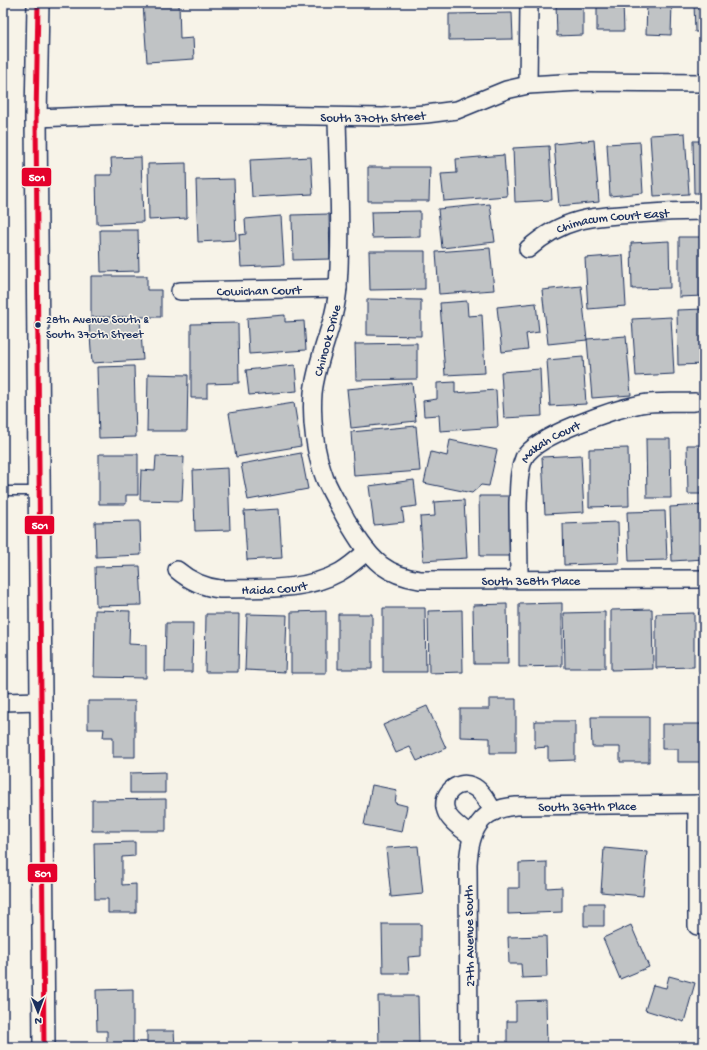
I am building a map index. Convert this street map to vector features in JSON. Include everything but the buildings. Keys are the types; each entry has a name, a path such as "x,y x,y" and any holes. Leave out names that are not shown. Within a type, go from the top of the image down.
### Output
{"street":[{"path":"38,3 36,118 44,1047"},
{"path":"528,85 529,3"},
{"name":"South 370th Street","path":"36,118 156,115 383,117 457,110 506,90 528,85 580,82 704,83"},
{"name":"Chinook Drive","path":"337,117 339,251 338,288 335,310 318,366 313,404 313,427 325,479 352,529 367,552"},
{"name":"Chimacum Court East","path":"528,249 544,236 564,225 598,216 704,211"},
{"name":"Cowichan Court","path":"180,291 338,288"},
{"name":"Makah Court","path":"520,579 518,512 519,477 524,459 531,450 553,435 621,409 652,403 695,402"},
{"name":"Haida Court","path":"177,570 193,582 209,588 284,588 299,586 328,578 352,564 367,552"},
{"name":"South 368th Place","path":"367,552 386,568 395,573 411,578 447,581 520,579 704,579"},
{"path":"3,702 41,701"},
{"path":"474,832 450,817 446,811 444,803 446,796 451,789 458,785 466,784 473,786 479,791 494,812"},
{"path":"697,926 701,804"},
{"name":"South 367th Place","path":"474,832 482,819 502,808 516,806 701,804"},
{"name":"27th Avenue South","path":"469,1047 467,880 468,853 474,832"}],"lane":[{"path":"3,491 40,491"}],"transit line":[{"name":"501","path":"38,3 36,118 44,1047"}],"place":[{"name":"28th Avenue South & South 370th Street","path":"38,325"}]}
